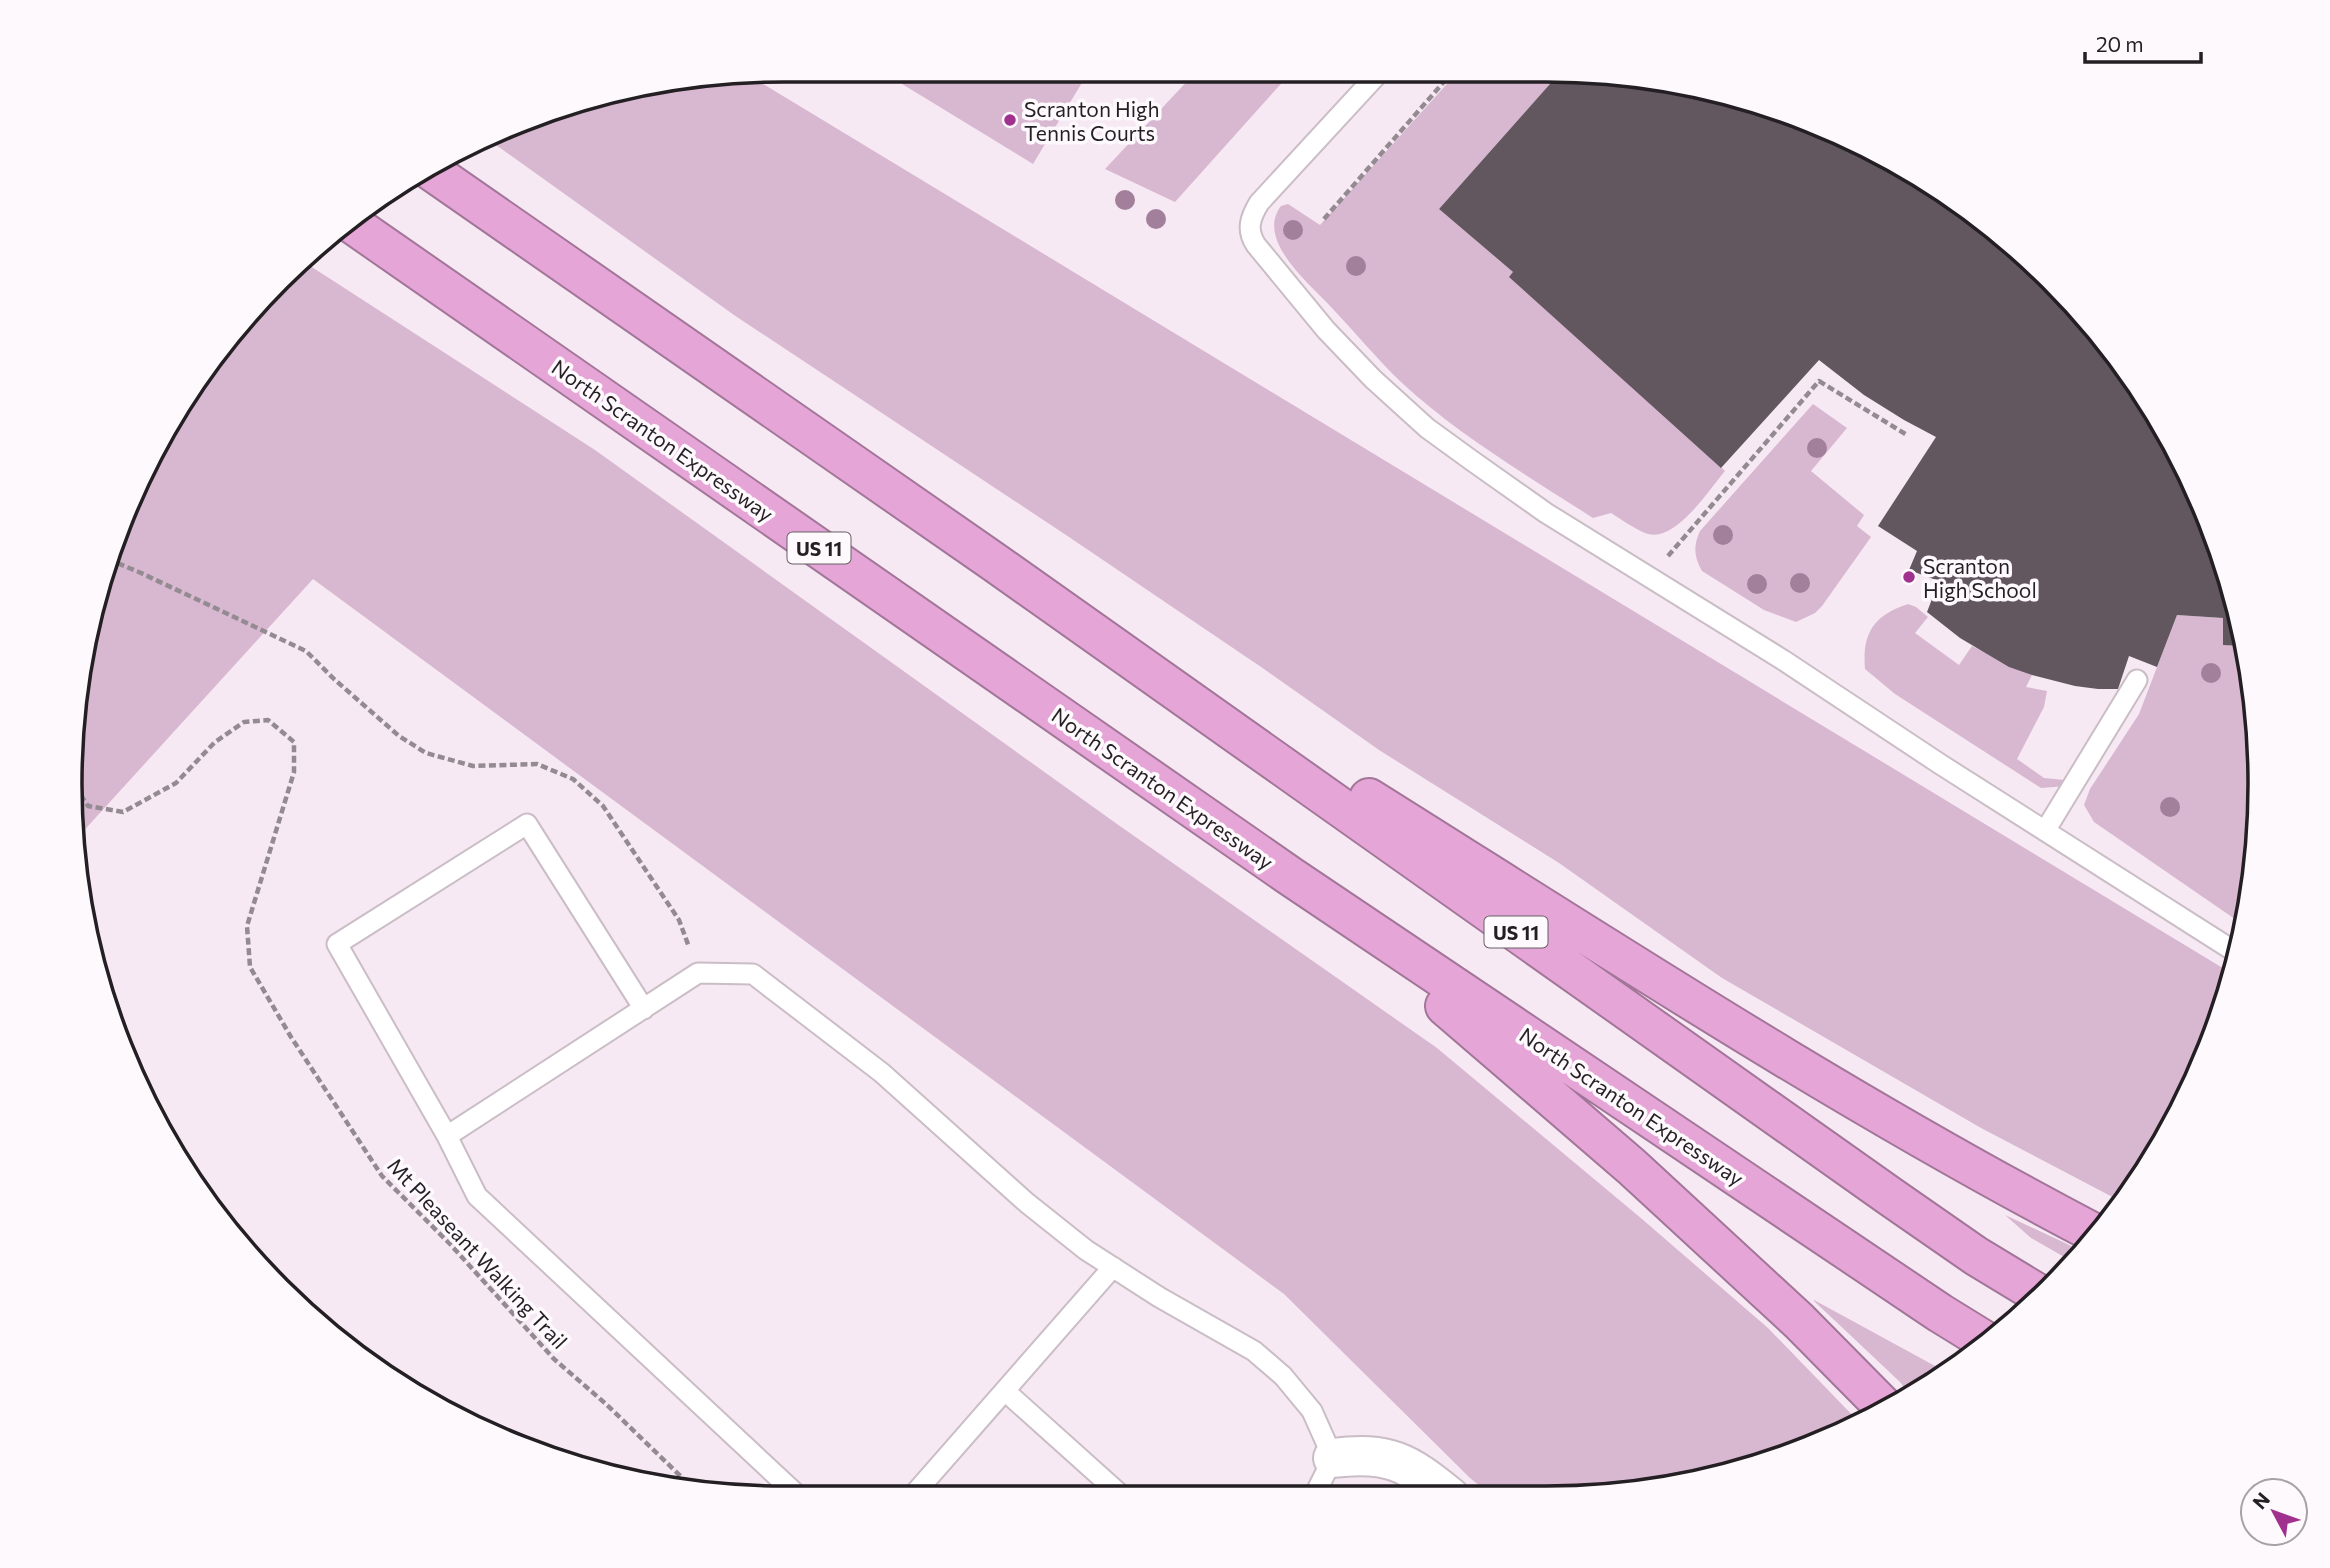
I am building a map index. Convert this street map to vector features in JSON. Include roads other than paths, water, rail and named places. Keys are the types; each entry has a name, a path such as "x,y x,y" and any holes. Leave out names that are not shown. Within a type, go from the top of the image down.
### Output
{"highway":[{"name":"US 11","path":"436,174 994,562 1891,1197 1976,1256 2032,1290"},
{"name":"North Scranton Expressway","path":"358,227 1290,876 1928,1306 1978,1337"},
{"path":"994,562 1779,1055 2088,1230"},
{"path":"1290,876 1539,1085 1632,1167 1798,1321 1878,1401"}],"street":[{"path":"1333,1458 1363,1454 1395,1460 1437,1486"}],"lane":[{"path":"1370,82 1259,203 1250,218 1250,236 1326,330 1373,379 1427,428 1516,492 1783,660 2228,947"},
{"path":"2045,831 2137,680"},
{"path":"644,1009 527,824 337,944 447,1136 477,1196 788,1486"},
{"path":"447,1136 698,973 753,974 882,1073 1027,1203 1086,1250 1159,1297 1254,1351 1283,1376 1312,1410 1333,1458 1319,1486"},
{"path":"921,1486 1113,1267"},
{"path":"1005,1391 1111,1486"}],"place":[{"name":"Scranton High Tennis Courts","path":"1010,120"},
{"name":"Scranton High School","path":"1909,577"}]}
